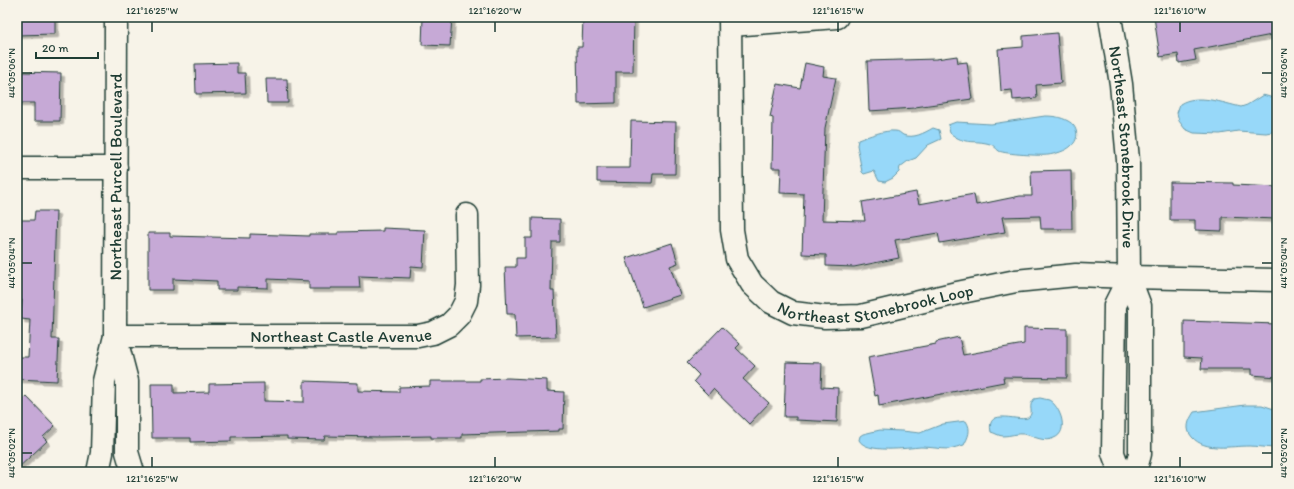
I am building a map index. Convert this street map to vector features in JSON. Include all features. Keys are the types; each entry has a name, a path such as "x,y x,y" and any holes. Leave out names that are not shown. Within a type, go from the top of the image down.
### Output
{"street":[{"name":"Northeast Purcell Boulevard","path":"98,472 102,453 104,381 115,336 116,17"},
{"path":"730,21 837,17"},
{"name":"Northeast Stonebrook Drive","path":"1110,17 1121,84 1128,160 1129,277 1140,306 1140,454 1135,472"},
{"name":"Northeast Stonebrook Loop","path":"730,21 732,230 737,259 752,284 771,302 793,313 825,317 861,316 957,293 1016,281 1076,274 1129,277 1277,280"},
{"path":"17,168 116,168"},
{"name":"Northeast Castle Avenue","path":"115,336 418,336 433,333 449,325 459,315 466,301 468,285 467,215"},
{"name":"Northeast Stonebrook Drive","path":"1120,472 1113,453 1116,305 1129,277"},
{"name":"Northeast Purcell Boulevard","path":"115,336 127,381 127,452 133,472"}],"water":[{"path":"1263,95 1277,99 1277,131 1266,133 1238,131 1220,134 1194,133 1185,129 1179,121 1177,113 1180,104 1187,101 1202,99 1218,101 1241,107"},
{"path":"1045,116 1063,119 1074,126 1077,136 1074,143 1069,148 1048,155 1003,152 999,151 990,144 961,140 950,133 948,125 956,122 991,124"},
{"path":"933,128 939,130 941,139 928,145 916,158 908,161 900,167 899,172 893,178 885,182 879,181 874,171 864,174 862,172 857,145 858,140 886,131 898,131 903,135 915,136"},
{"path":"1040,398 1049,400 1053,403 1060,413 1062,419 1062,430 1059,435 1047,440 1024,434 1000,436 991,432 991,424 993,419 1005,417 1025,419 1031,414 1031,406 1034,399"},
{"path":"1245,405 1262,405 1277,410 1277,448 1249,446 1219,447 1204,445 1197,442 1190,434 1188,425 1194,412"},
{"path":"966,421 969,430 964,445 949,449 921,447 878,449 863,444 859,440 860,436 863,434 880,430 920,433 943,424"}],"building":[{"path":"17,17 55,17 55,34 17,35"},
{"path":"423,17 452,17 450,46 422,45"},
{"path":"583,17 634,17 633,72 616,72 616,103 578,104 577,47 582,47"},
{"path":"1154,17 1277,17 1277,34 1194,50 1196,60 1179,63 1178,54 1160,57"},
{"path":"1057,33 1061,83 1036,85 1037,98 1013,100 1012,90 1001,91 998,49 1023,47 1023,36"},
{"path":"957,56 958,63 967,62 972,99 915,108 869,111 867,61 936,59"},
{"path":"237,63 237,73 245,73 246,93 196,94 195,64"},
{"path":"805,63 824,67 823,76 836,78 825,128 822,220 865,221 862,202 916,192 919,204 974,194 976,205 1020,196 1032,196 1031,171 1071,170 1072,229 1041,229 1040,216 1002,217 1005,232 940,243 938,233 895,240 899,258 854,267 826,266 826,255 802,254 804,194 780,193 781,168 772,168 773,118 770,117 777,84 800,88"},
{"path":"17,72 61,73 60,121 34,121 34,103 17,103"},
{"path":"266,79 287,79 288,103 267,103"},
{"path":"631,121 676,122 675,174 653,174 652,183 597,182 597,168 630,168"},
{"path":"1170,182 1233,183 1233,185 1277,187 1277,219 1222,217 1222,231 1195,230 1195,220 1170,220"},
{"path":"35,211 56,211 52,339 59,339 57,381 17,379 17,357 28,357 30,320 21,319 22,300 17,300 18,220 34,220"},
{"path":"532,218 560,219 560,242 552,242 551,291 554,291 556,337 516,338 515,314 507,314 505,267 516,267 516,258 525,258 525,238 532,238"},
{"path":"383,228 425,230 423,267 411,266 410,278 359,276 360,288 331,289 309,289 309,281 268,279 268,288 237,287 237,290 217,290 217,281 173,279 173,290 148,290 148,233 170,233 170,236 250,238 250,234 309,236 309,234 338,234 338,232 383,231"},
{"path":"672,243 678,263 670,266 680,295 643,307 626,258"},
{"path":"1184,321 1277,324 1277,377 1252,375 1252,369 1201,369 1202,358 1184,357"},
{"path":"722,327 740,344 736,348 755,366 743,379 769,403 749,424 713,389 708,395 694,381 699,375 687,363"},
{"path":"1024,328 1067,329 1067,378 1003,377 1004,382 879,406 878,395 875,396 868,357 936,344 936,342 959,337 963,355 1024,344"},
{"path":"786,362 822,363 821,387 838,388 837,422 796,420 796,417 784,417"},
{"path":"508,378 547,380 547,391 564,392 563,429 559,429 559,431 462,434 462,438 431,438 431,436 325,436 324,440 287,439 287,436 231,437 231,441 191,442 191,438 152,438 151,384 174,384 174,393 209,392 209,384 264,383 264,401 304,402 304,381 358,383 358,391 399,392 399,387 430,386 430,381 480,381 480,379"},
{"path":"26,396 55,426 43,437 47,441 17,469 17,404"}]}
